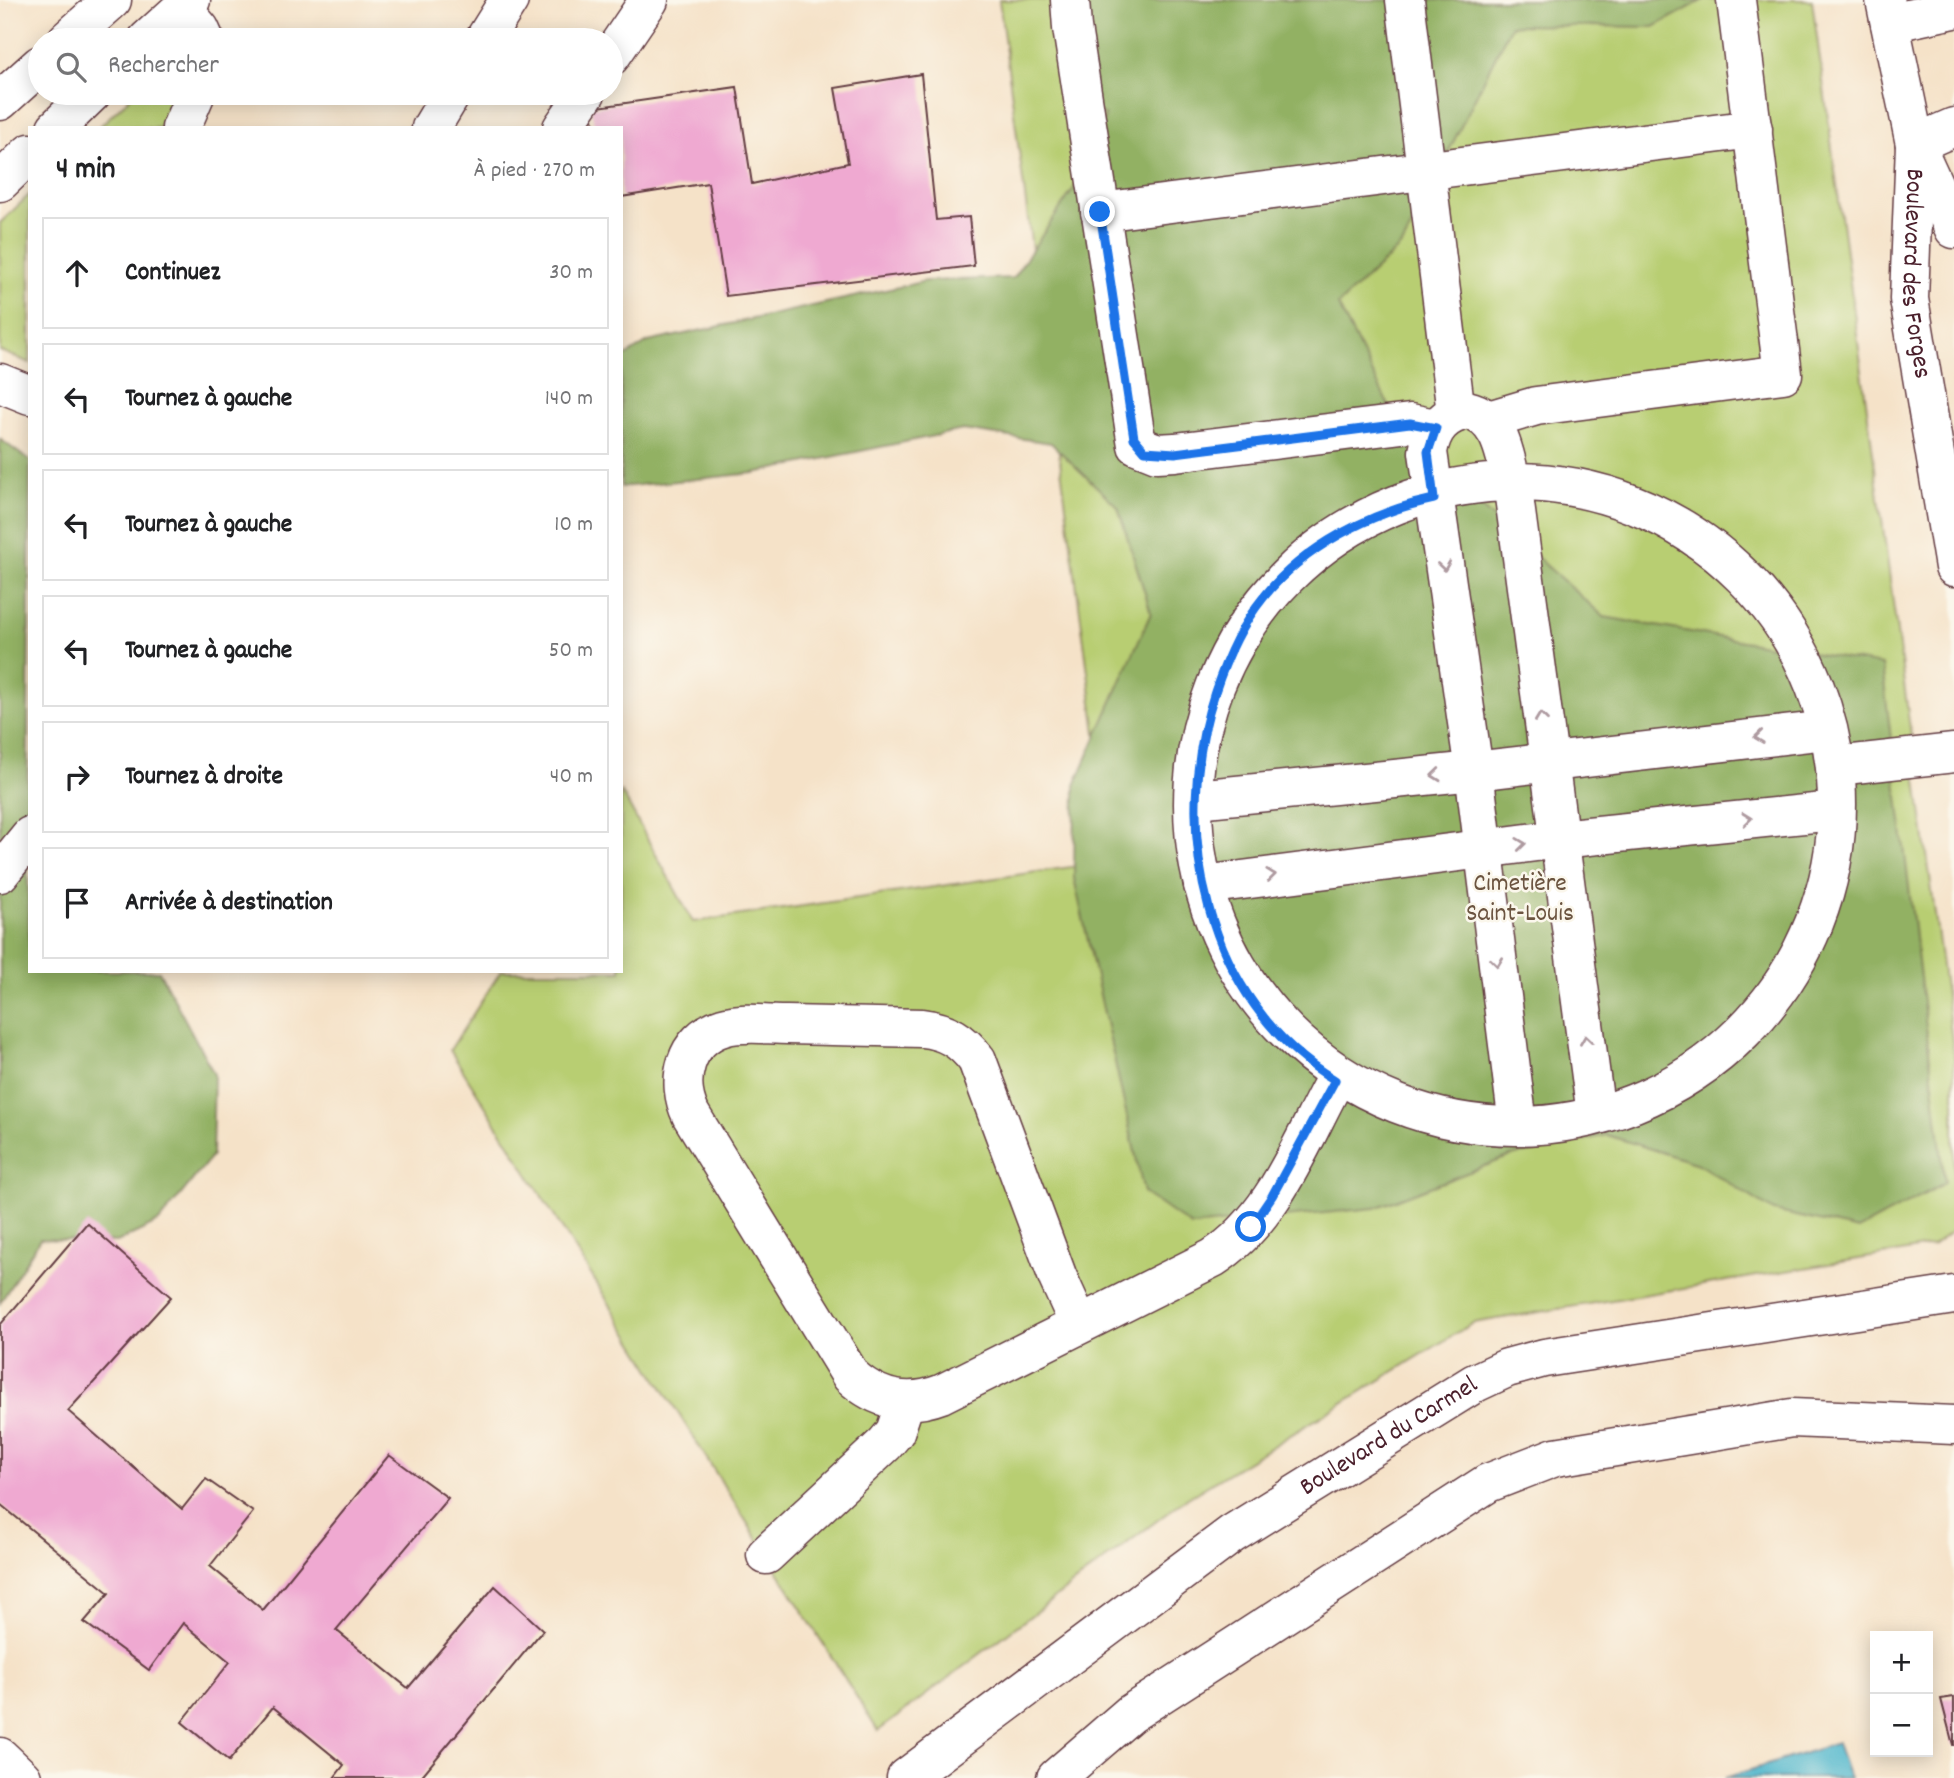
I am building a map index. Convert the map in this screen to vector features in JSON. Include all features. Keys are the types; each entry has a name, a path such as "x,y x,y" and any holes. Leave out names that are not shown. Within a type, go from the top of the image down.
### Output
{"main road":[{"path":"80,28 112,0"},
{"path":"492,28 509,0"},
{"path":"623,38 649,0"},
{"path":"1070,0 1134,438 1145,451 1175,453 1410,423 1460,420 1536,406 1783,374 1736,0"},
{"path":"1405,0 1460,420"},
{"path":"160,28 186,4 199,28"},
{"path":"1887,12 1954,9"},
{"name":"Boulevard des Forges","path":"1887,12 1915,144 1953,223"},
{"path":"0,101 28,76"},
{"path":"58,126 80,105"},
{"path":"182,126 191,105"},
{"path":"432,126 445,105"},
{"path":"563,126 578,105"},
{"path":"1915,144 1954,127"},
{"path":"1100,212 1753,129"},
{"path":"1915,144 1954,142"},
{"name":"Boulevard des Forges","path":"1915,144 1909,299 1954,567"},
{"path":"0,182 28,155"},
{"path":"1912,228 1953,223"},
{"path":"0,383 28,394"},
{"path":"1460,420 1498,433 1513,489 1547,762 1595,1107"},
{"path":"1460,420 1428,452 1474,771 1517,1117"},
{"path":"1513,489 1567,491 1628,501 1660,512 1724,551 1748,574 1785,626 1814,688 1836,766 1834,811 1821,916 1808,950 1779,994 1733,1042 1702,1065 1637,1096 1595,1107 1517,1117 1450,1115 1377,1099 1335,1080 1286,1045 1264,1020 1226,954 1203,884 1196,799 1199,752 1215,692 1240,633 1262,598 1291,568 1325,544 1393,511 1466,492 1513,489"},
{"path":"1196,799 1474,771 1827,730"},
{"path":"1836,766 1954,752"},
{"path":"1203,884 1559,839 1834,811"},
{"path":"0,873 28,838"},
{"path":"1079,1324 1058,1278 976,1060 963,1043 944,1032 922,1028 742,1024 709,1033 693,1049 684,1070 682,1093 691,1115 851,1376 881,1397 905,1402 941,1394 1079,1324 1234,1244 1251,1227 1272,1196 1335,1080"},
{"name":"Boulevard du Carmel","path":"926,1771 1232,1534 1416,1418 1492,1374 1544,1358 1954,1294"},
{"path":"766,1555 885,1444 895,1432 905,1402"},
{"path":"1056,1778 1130,1714 1488,1483 1520,1469 1555,1457 1792,1418 1954,1425"},
{"path":"0,1757 22,1778"}],"green space":[{"name":"Cimetière Saint-Louis","path":"999,0 1812,0 1954,1055 1954,1230 1932,1246 1901,1252 1473,1323 1183,1501 878,1731 450,1050 500,973 623,973 623,795 693,922 1113,861"},
{"path":"1082,0 1703,0 1654,27 1511,25 1403,244 1338,305 1406,440 1604,617 1882,665 1945,1183 1858,1230 1774,1211 1698,1164 1607,1135 1511,1156 1375,1208 1191,1226 1144,1193 1074,878 1075,785 1151,613 1118,507 1051,443 963,430 754,473 623,487 623,358 648,342 926,281 1013,278 1093,160 1105,116 1065,92"},
{"path":"122,105 170,105 160,126 100,126"},
{"path":"28,196 28,362 0,351 0,223"},
{"path":"0,439 28,460 28,973 160,973 214,1074 212,1156 159,1222 117,1242 40,1239 0,1303"}],"water":[{"path":"1837,1743 1849,1778 1725,1778"}],"building":[{"path":"921,74 936,220 969,217 974,266 726,296 708,183 623,197 623,126 595,126 591,108 737,87 752,184 848,163 835,88"},
{"path":"87,1223 171,1297 68,1411 182,1509 206,1479 253,1512 210,1566 263,1610 389,1455 448,1498 336,1630 408,1688 495,1586 543,1630 420,1778 334,1778 344,1765 273,1707 229,1761 182,1722 230,1662 183,1623 149,1670 84,1622 109,1593 0,1504 0,1325"},
{"path":"1954,1697 1954,1745 1953,1745 1941,1699"}],"route":[{"path":"1100,212 1134,438 1137,445 1145,451 1175,453 1410,423 1436,428 1430,439 1428,452 1434,499 1359,525 1325,544 1291,568 1262,598 1240,633 1222,671 1208,713 1199,752 1195,819 1203,884 1212,919 1244,989 1264,1020 1286,1045 1335,1080 1272,1196 1251,1227"}]}
